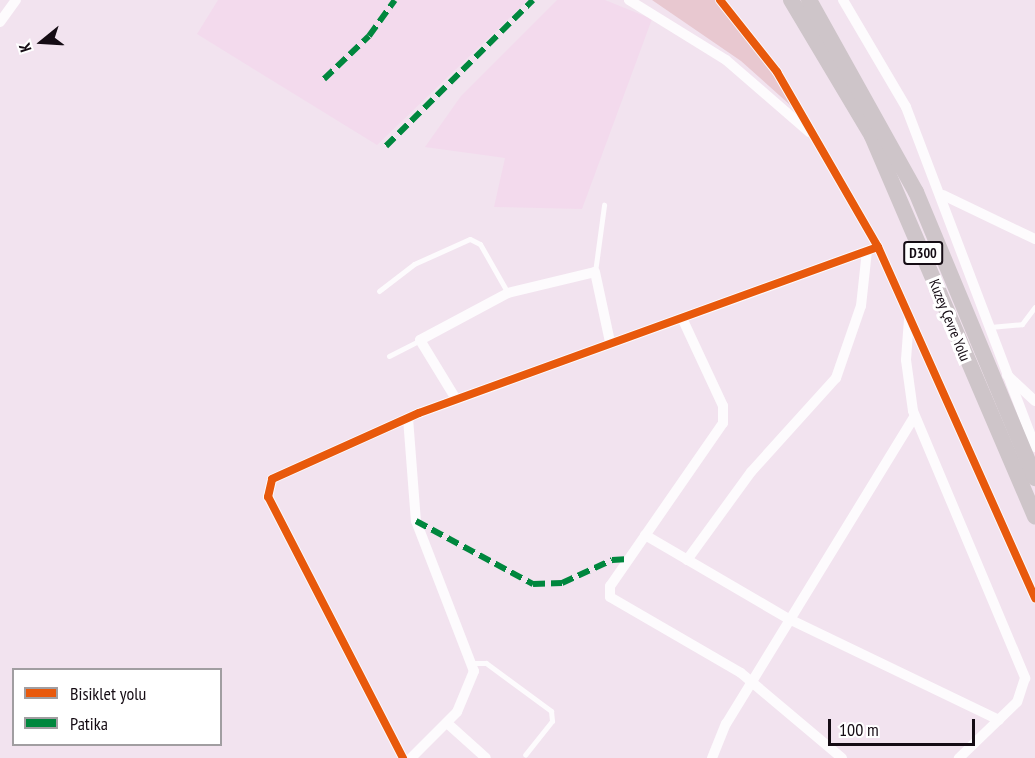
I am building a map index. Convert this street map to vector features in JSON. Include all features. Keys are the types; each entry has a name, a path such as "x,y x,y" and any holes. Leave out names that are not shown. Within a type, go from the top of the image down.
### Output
{"highway":[{"name":"Kuzey Çevre Yolu","path":"791,0 872,136 1035,517"},
{"name":"Kuzey Çevre Yolu","path":"809,0 916,192 1035,478"}],"street":[{"path":"0,22 16,0"},
{"path":"629,0 726,60 824,147"},
{"path":"720,0 777,72 824,147 872,249 909,318 1035,598"},
{"path":"843,0 906,107 942,195 988,326 1035,447"},
{"path":"942,195 1035,239"},
{"path":"403,758 267,489 274,477 456,399 872,249"},
{"path":"687,560 751,472 836,378 861,306 872,249"},
{"path":"456,399 420,340 508,292 595,272 610,342"},
{"path":"682,318 724,418 610,586 611,600 753,682 842,758"},
{"path":"909,318 907,378 915,416 1023,671 1021,697 959,758"},
{"path":"1006,374 1035,401"},
{"path":"712,758 789,619 915,416"},
{"path":"408,418 416,521 473,663 469,693 447,723 411,758"},
{"path":"645,536 789,619 999,720"},
{"path":"447,723 486,758"}],"lane":[{"path":"595,272 604,205"},
{"path":"379,291 414,264 470,239 480,243 508,292"},
{"path":"988,326 1022,324 1035,307"},
{"path":"389,356 420,340"},
{"path":"473,663 486,663 551,711 552,722 525,755"}],"shaded area":[{"path":"218,0 528,0 377,145 197,34"},
{"path":"557,0 605,0 652,19 582,209 494,207 505,158 425,147 461,96"},
{"path":"652,0 717,0 774,72 799,113 741,61"}],"marked path":[{"path":"324,79 369,36 395,0"},
{"path":"386,146 533,0"},
{"path":"416,521 533,584 562,583 612,560 629,559"}],"cycle path":[{"path":"720,0 777,72 878,247 1035,598"},
{"path":"403,758 268,497 272,479 419,413 878,247"}]}
